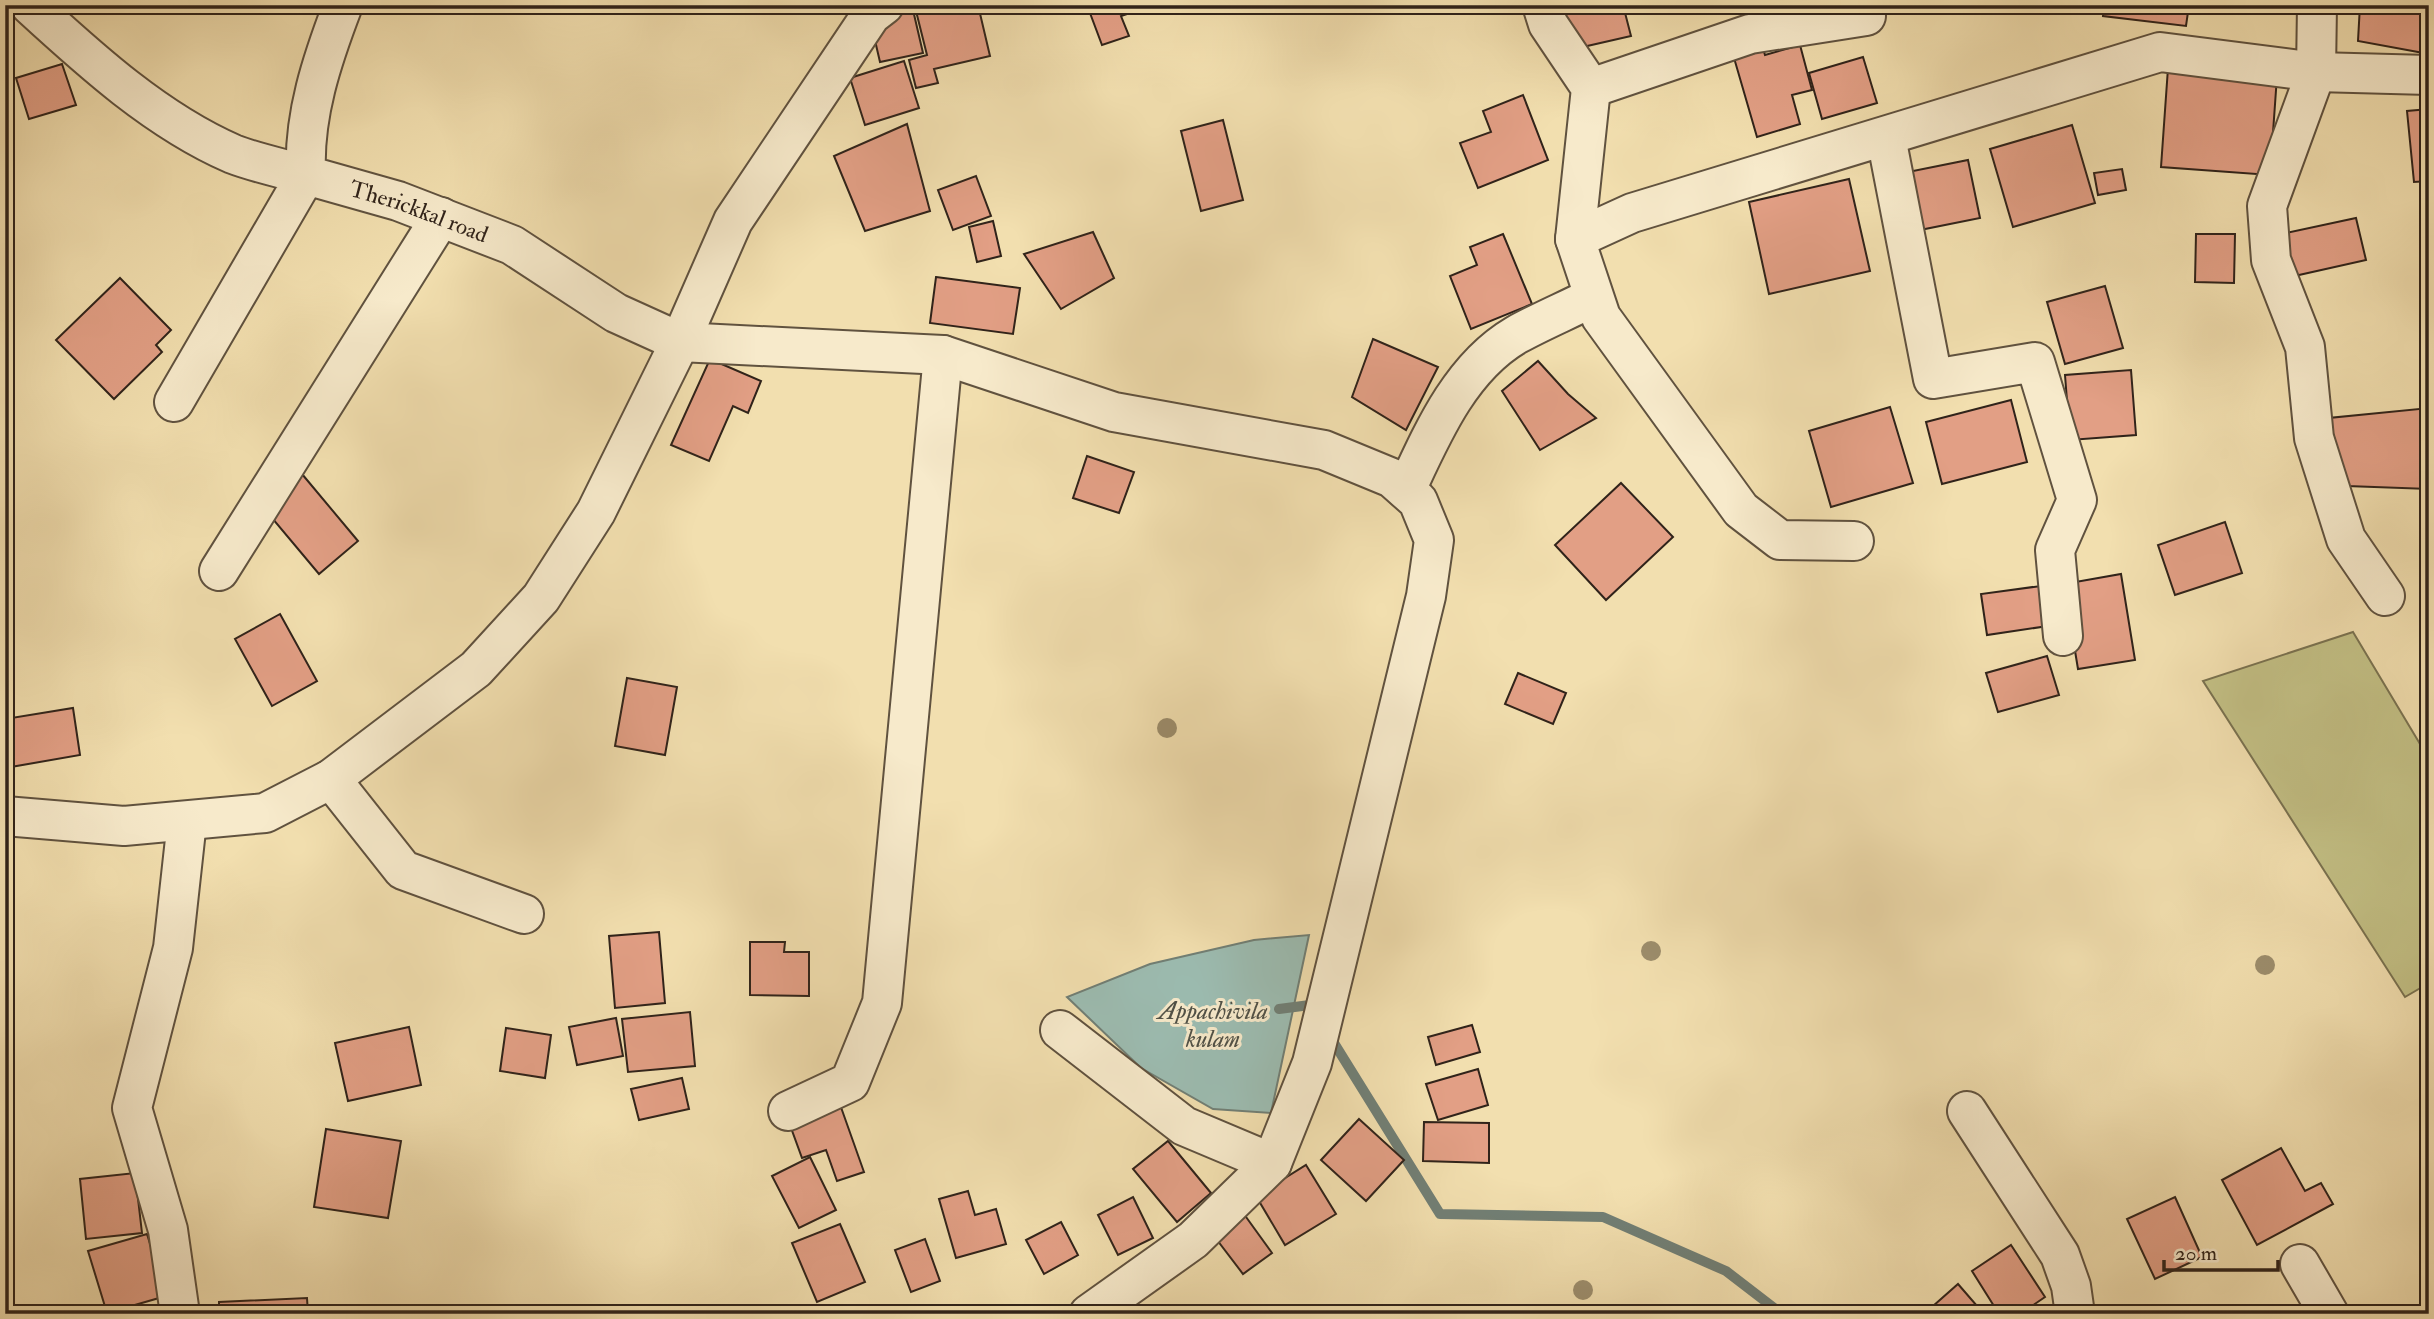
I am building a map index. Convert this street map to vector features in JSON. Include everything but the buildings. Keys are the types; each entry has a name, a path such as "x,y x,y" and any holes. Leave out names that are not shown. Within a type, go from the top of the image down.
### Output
{"street":[{"name":"Therickkal road","path":"30,5 90,60 187,129 235,154 398,201 512,245 616,313 680,342"},
{"path":"174,402 306,175 307,130 317,80 343,5"},
{"path":"5,816 124,826 265,813 331,779 476,669 541,598 596,512 680,342 733,221 871,15 884,5"},
{"path":"1542,5 1548,24 1591,88 1575,239 1601,317 1741,510 1780,540 1854,541"},
{"path":"2317,5 2316,72 2267,206 2271,260 2305,347 2314,438 2346,539 2385,596"},
{"path":"1591,88 1750,34 1866,16"},
{"path":"1575,239 1632,213 2160,52 2316,72 2429,75"},
{"path":"1886,137 1933,379 2035,362 2077,500 2055,550 2063,636"},
{"path":"219,571 441,217"},
{"path":"1406,490 1441,416 1471,375 1514,337 1593,297"},
{"path":"680,342 943,355 1114,412 1324,450 1392,478 1418,501 1434,540 1426,596 1312,1063 1272,1163 1193,1240 1089,1314"},
{"path":"788,1111 850,1082 882,1003 943,355"},
{"path":"331,779 403,870 524,914"},
{"path":"180,1314 168,1230 132,1108 173,947 187,821"},
{"path":"1060,1030 1184,1126 1272,1163"},
{"path":"1967,1111 2060,1255 2071,1286 2075,1314"},
{"path":"2300,1264 2329,1314"}],"shaded area":[{"path":"2353,632 2429,759 2429,983 2405,997 2203,681"}],"water":[{"name":"Appachivila kulam","path":"1309,935 1271,1113 1213,1109 1141,1068 1067,997 1150,964 1254,940"}],"waterway":[{"path":"1279,1009 1310,1005 1315,1013"},
{"path":"1329,1035 1440,1214 1603,1217 1726,1271 1782,1314"}]}
